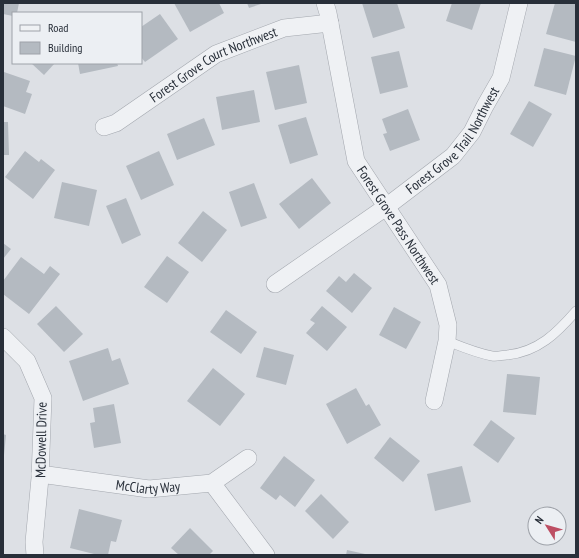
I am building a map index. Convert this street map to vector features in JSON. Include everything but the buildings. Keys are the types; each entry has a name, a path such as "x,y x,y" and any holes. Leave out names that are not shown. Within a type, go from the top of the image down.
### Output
{"street":[{"name":"Forest Grove Pass Northwest","path":"325,3 356,161 438,285 448,325 447,342 434,401"},
{"name":"Forest Grove Trail Northwest","path":"275,284 386,207 453,156 472,132 501,78 520,3"},
{"name":"Forest Grove Court Northwest","path":"104,127 116,122 216,54 284,28 330,23"},
{"name":"McDowell Drive","path":"3,338 27,362 43,398 40,474 34,542 35,555"},
{"name":"McClarty Way","path":"40,474 149,489 212,483 248,458"},
{"path":"212,483 266,555"}],"lane":[{"path":"447,342 493,356 519,354 546,341 564,325 576,311"}]}
